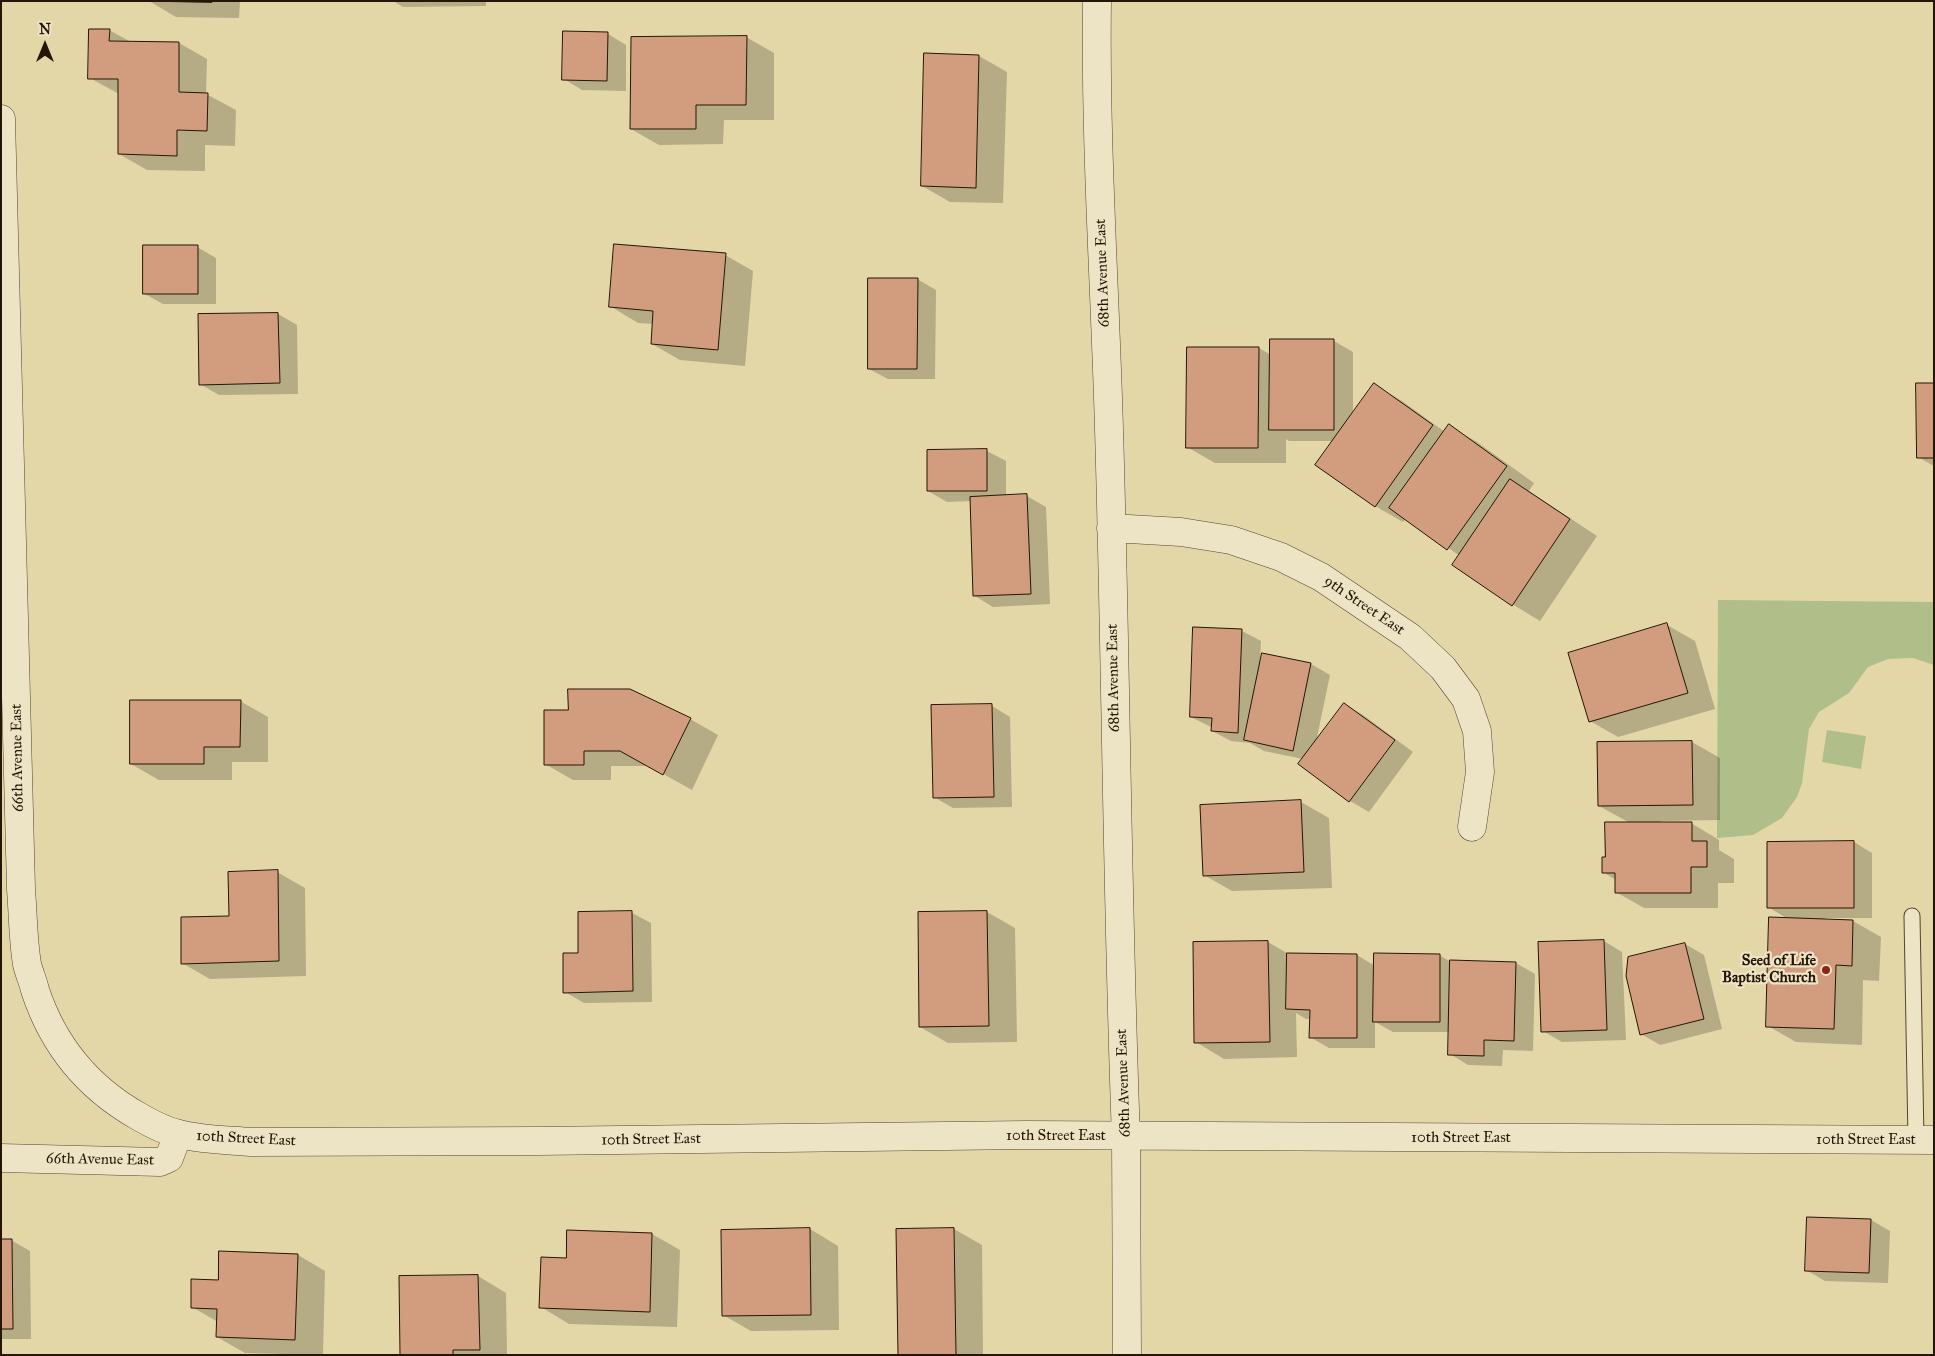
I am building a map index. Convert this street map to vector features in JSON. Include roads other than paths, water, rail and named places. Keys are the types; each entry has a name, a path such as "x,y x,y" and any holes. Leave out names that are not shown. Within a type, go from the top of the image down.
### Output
{"street":[{"name":"68th Avenue East","path":"1097,1 1098,130 1111,528 1119,949 1126,1137 1127,1355"},
{"name":"66th Avenue East","path":"1,119 21,889 27,964 41,1007 68,1056 83,1075 124,1108 150,1123 178,1134 169,1158 160,1162 1,1158"},
{"name":"9th Street East","path":"1111,528 1181,532 1231,540 1281,557 1321,577 1410,637 1442,668 1466,699 1477,731 1480,772 1472,827"},
{"name":"10th Street East","path":"178,1134 251,1142 538,1142 1027,1135 1925,1140"}],"lane":[{"path":"1912,916 1925,1140"}],"place":[{"name":"Seed of Life Baptist Church","path":"1826,970"}]}
